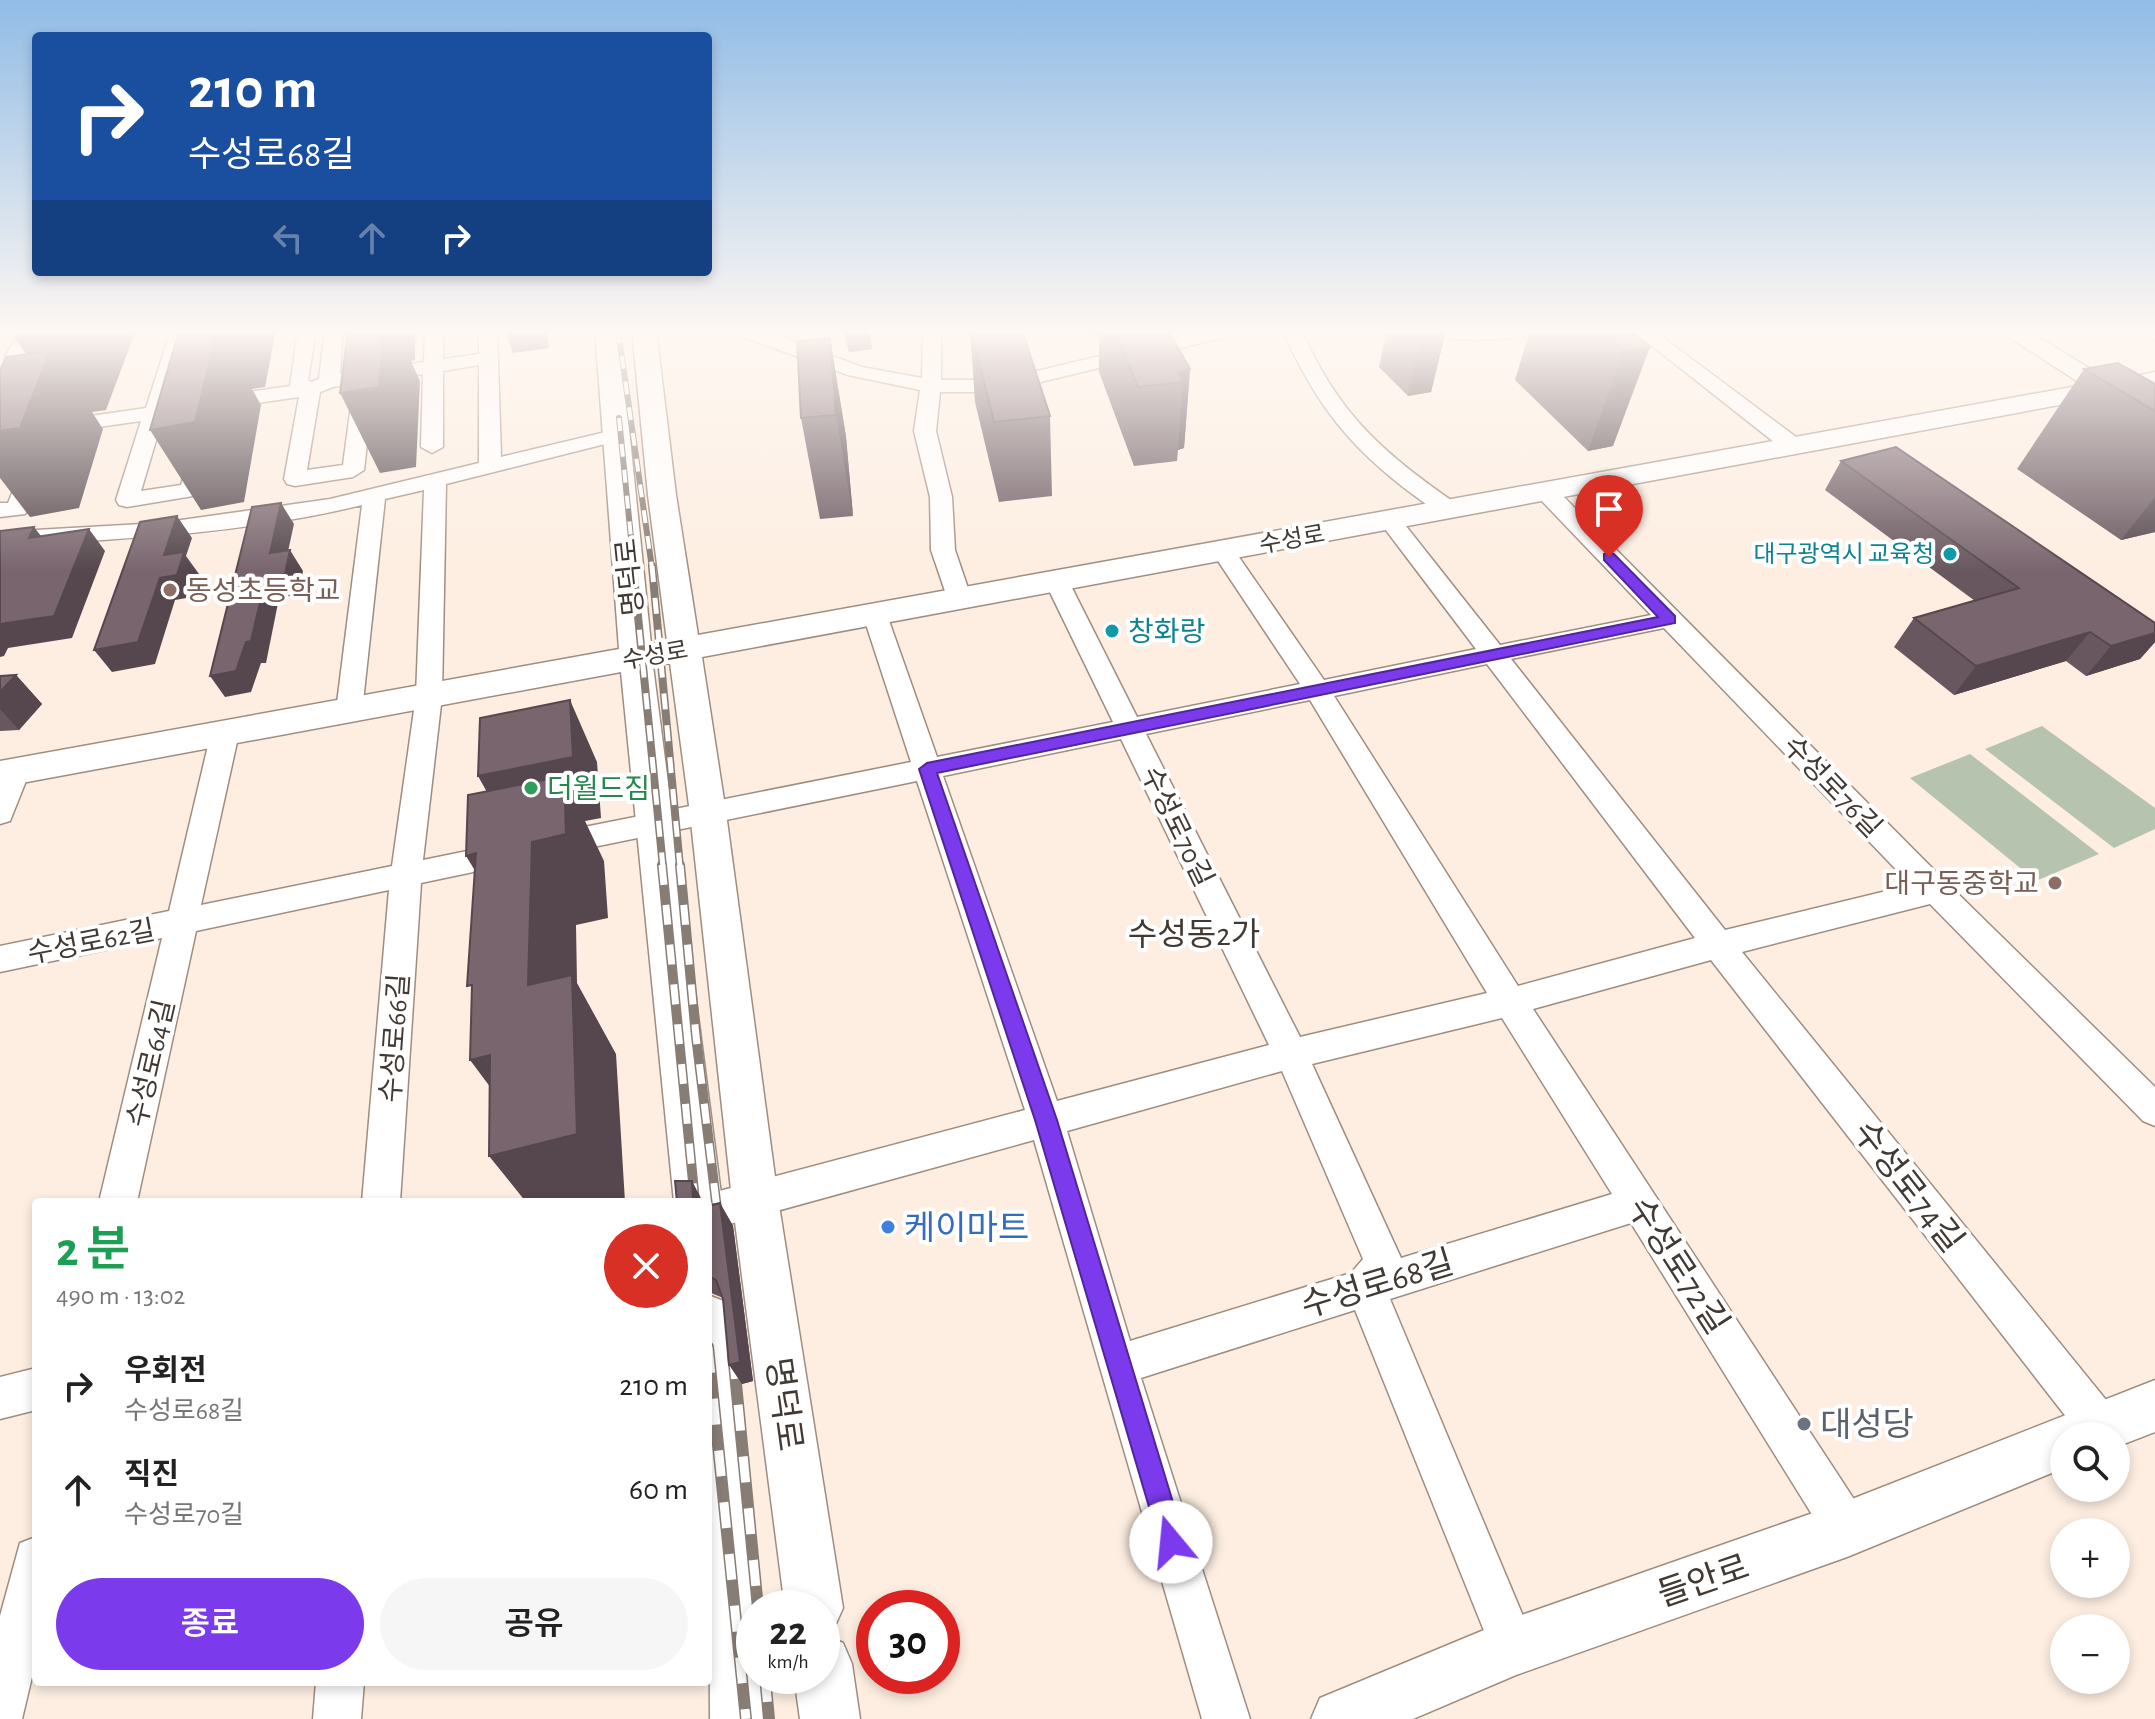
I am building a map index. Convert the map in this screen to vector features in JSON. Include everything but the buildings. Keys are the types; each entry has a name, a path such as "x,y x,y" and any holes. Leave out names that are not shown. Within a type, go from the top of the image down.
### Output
{"main road":[{"name":"명덕로","path":"612,410 654,824 698,1198"},
{"name":"명덕로","path":"654,410 683,650 708,813 755,1199 811,1590"},
{"name":"수성로","path":"8,773 1992,410"},
{"path":"712,1370 740,1719"},
{"name":"들안로","path":"2112,1422 2155,1406"},
{"name":"들안로","path":"1341,1719 1513,1647 1847,1529 2050,1446"},
{"path":"826,1694 830,1719"}],"street":[{"path":"0,510 17,509 55,410"},
{"path":"154,412 127,500 191,490 212,410"},
{"path":"0,435 154,412 210,418 237,410"},
{"path":"313,410 295,479 353,470 364,410"},
{"path":"432,410 432,447"},
{"path":"489,410 490,469"},
{"path":"928,410 925,431 941,497 943,550 960,600"},
{"path":"1333,410 1385,465 1450,510"},
{"path":"1746,410 1792,445"},
{"path":"0,539 160,530 330,506 614,436"},
{"path":"429,696 435,482"},
{"name":"수성로76길","path":"1547,493 2155,1110"},
{"path":"349,711 374,496"},
{"name":"수성로74길","path":"1390,521 1718,945 2071,1422"},
{"name":"수성로72길","path":"1224,552 1317,690 1510,1002 1847,1529"},
{"name":"수성로70길","path":"1057,582 1291,1054 1384,1263 1365,1286"},
{"path":"875,615 1046,1120 1117,1365 1226,1719"},
{"path":"1317,690 1669,619"},
{"name":"수성로70길","path":"1129,726 1317,690"},
{"name":"수성로66길","path":"381,1198 406,874 429,696"},
{"path":"182,923 1129,726"},
{"name":"수성로64길","path":"119,1198 225,733"},
{"path":"0,813 8,773"},
{"path":"712,1211 1291,1054 1510,1002 1718,945 1936,891"},
{"name":"수성로62길","path":"0,959 182,923"},
{"name":"수성로68길","path":"1117,1365 1639,1203"},
{"path":"1365,1286 1513,1647"},
{"path":"0,1398 32,1390"},
{"path":"0,1715 32,1576"},
{"path":"337,1719 340,1686"}],"green space":[{"path":"2042,726 2155,808 2155,829 2114,848 1985,749"},
{"path":"1970,754 2099,854 2036,881 1910,778"}],"railway":[{"path":"629,410 652,568"},
{"path":"619,418 634,568"},
{"path":"633,566 663,867"},
{"path":"652,566 680,867"},
{"path":"662,865 695,1198"},
{"path":"680,865 696,1036 719,1226"},
{"path":"733,1353 756,1590"},
{"path":"712,1386 746,1719"},
{"path":"767,1694 769,1719"}],"place":[{"name":"대구광역시 교육청","path":"1950,554"},
{"name":"동성초등학교","path":"170,590"},
{"name":"창화랑","path":"1112,631"},
{"name":"더월드짐","path":"531,788"},
{"name":"대구동중학교","path":"2055,883"},
{"name":"케이마트","path":"888,1227"},
{"name":"대성당","path":"1804,1424"}],"district":[{"name":"수성동2가","path":"1194,934"}],"route":[{"path":"1171,1542 1046,1120 927,769 1669,619 1609,557"}]}
